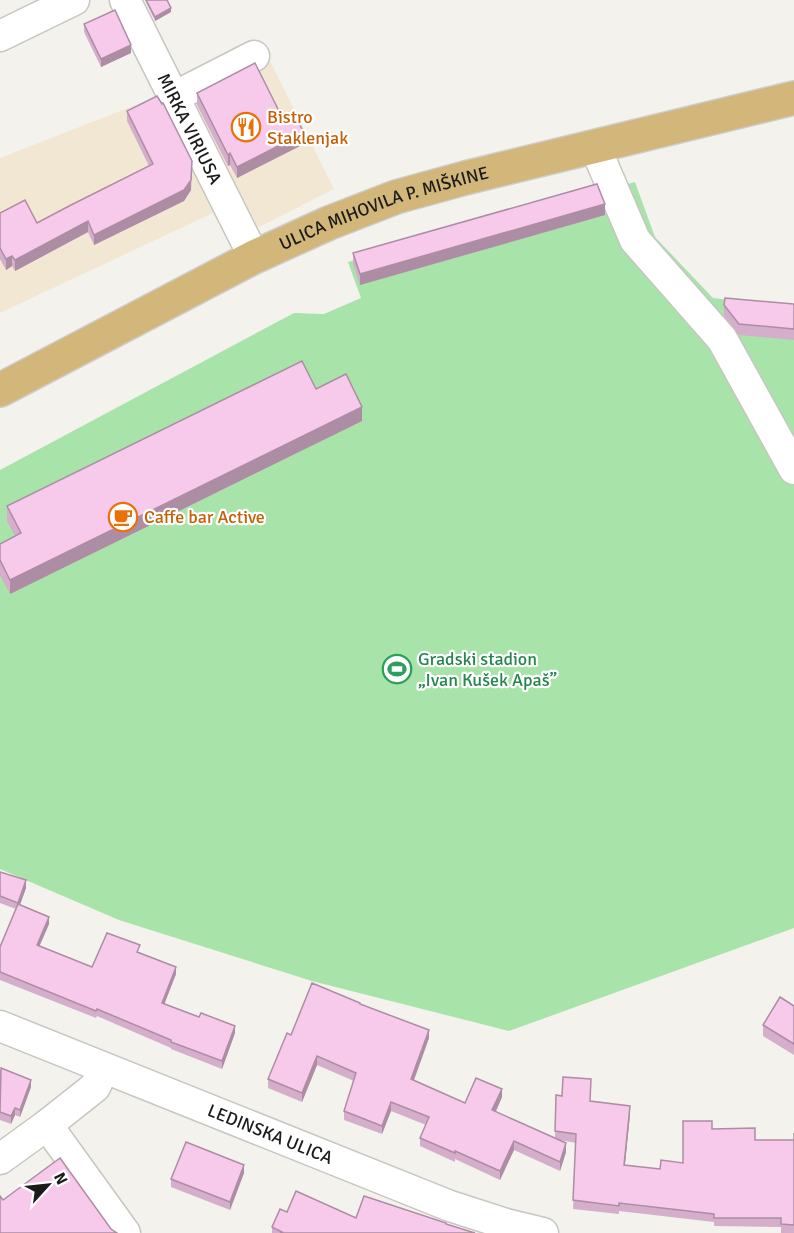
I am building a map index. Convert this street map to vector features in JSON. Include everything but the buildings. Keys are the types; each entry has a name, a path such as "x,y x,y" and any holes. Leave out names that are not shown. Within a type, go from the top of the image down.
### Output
{"main road":[{"name":"ULICA MIHOVILA P. MIŠKINE","path":"0,390 254,257 396,196 794,98"}],"street":[{"path":"0,36 74,0"},
{"name":"MIRKA VIRIUSA","path":"125,0 254,257"},
{"path":"174,97 254,56"},
{"path":"595,147 635,240 722,339 794,469"},
{"name":"LEDINSKA ULICA","path":"0,1026 450,1206 543,1233"},
{"path":"0,1159 95,1087 104,1068"},
{"path":"47,1125 125,1233"}],"shaded area":[{"path":"263,47 334,189 249,232 178,90"},
{"path":"161,95 217,211 0,313 0,158"}],"green space":[{"name":"Gradski stadion „Ivan Kušek Apaš”","path":"635,182 655,237 713,298 794,308 794,928 509,1031 312,981 119,920 0,869 0,470 294,313 324,314 361,298 348,262"}],"place":[{"name":"Bistro Staklenjak","path":"246,127"},
{"name":"Caffe bar Active","path":"123,517"},
{"name":"Gradski stadion „Ivan Kušek Apaš”","path":"397,669"}]}
